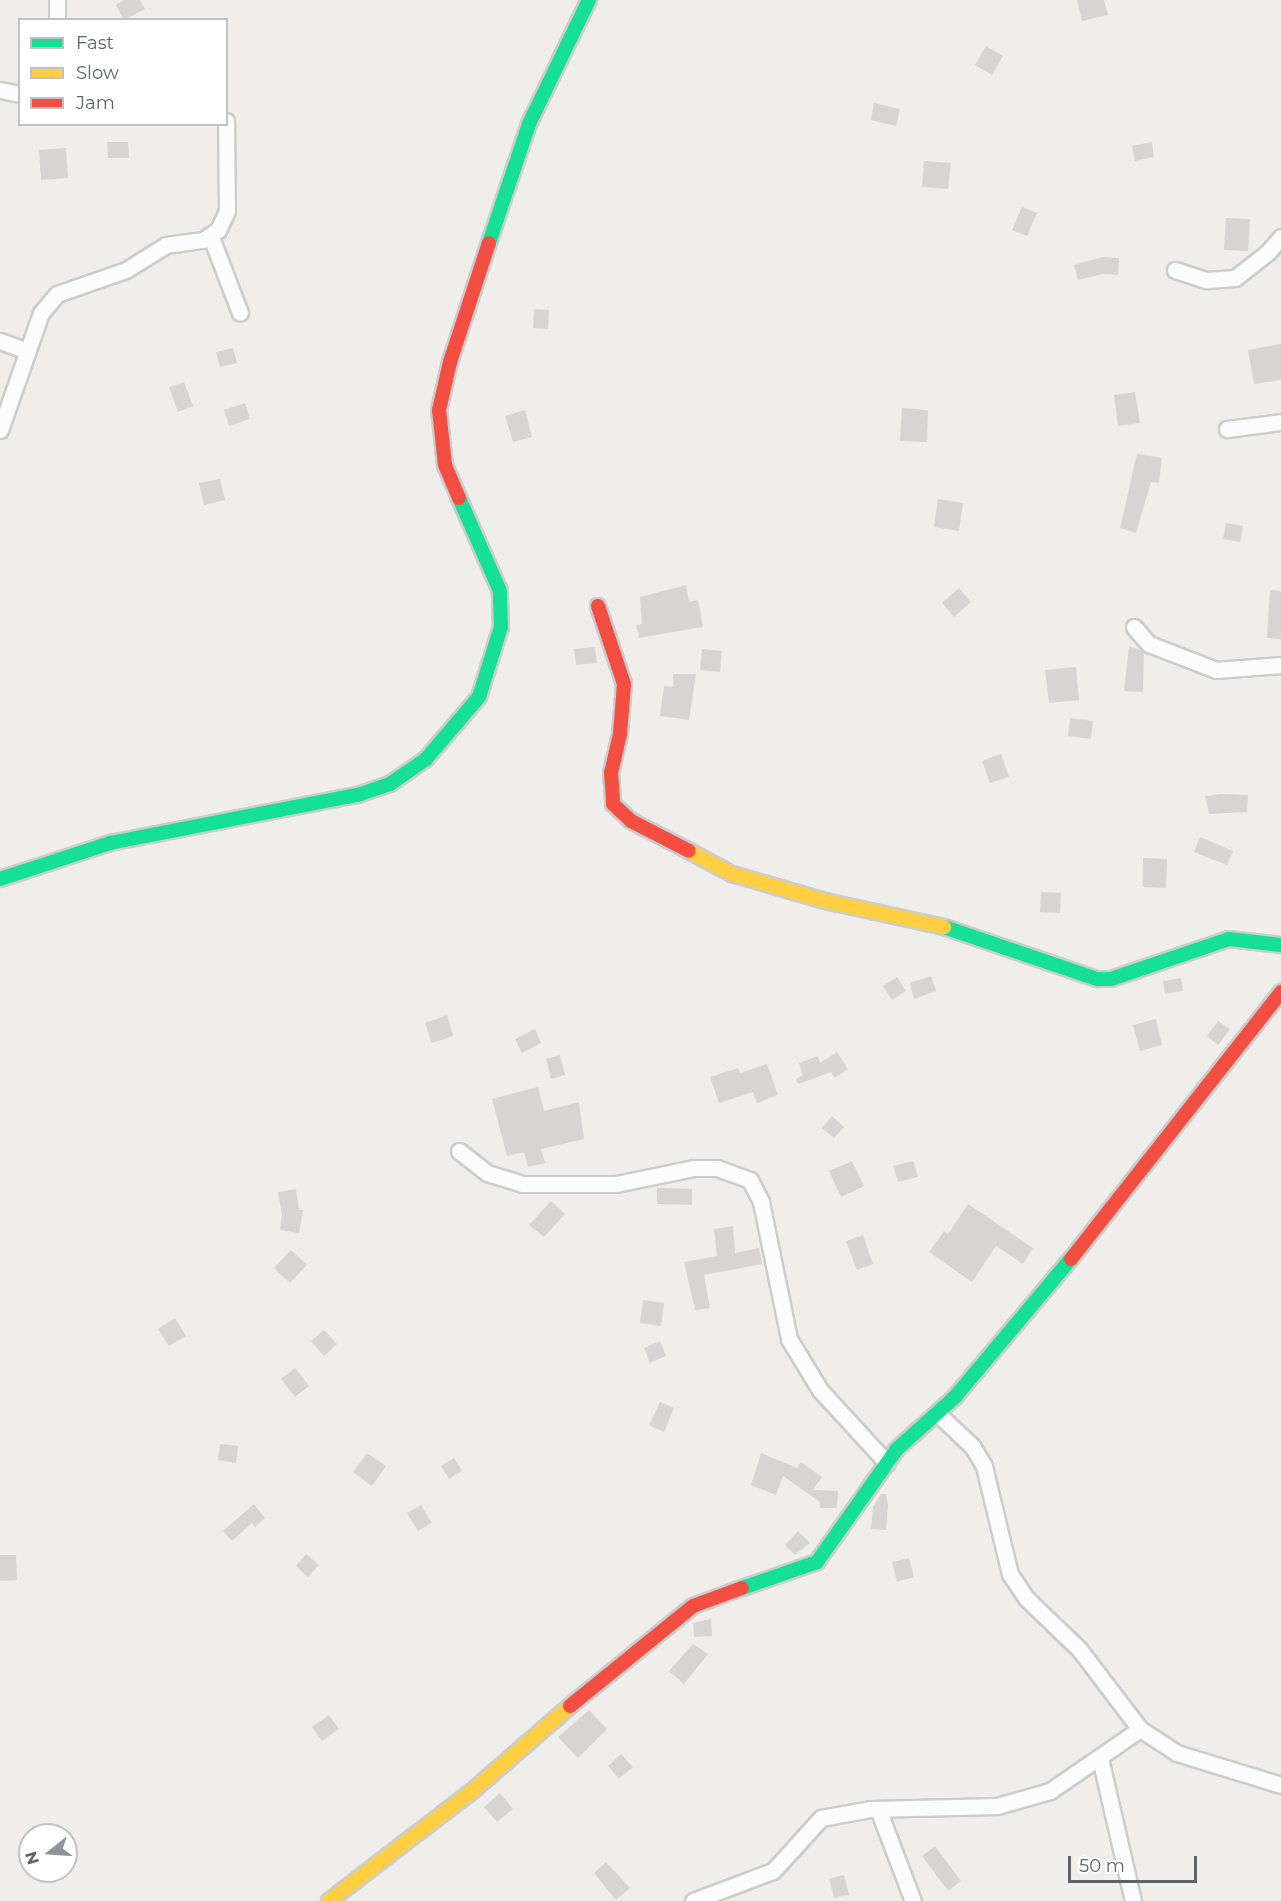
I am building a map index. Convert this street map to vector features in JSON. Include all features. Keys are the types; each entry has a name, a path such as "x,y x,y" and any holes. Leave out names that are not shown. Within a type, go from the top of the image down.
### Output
{"street":[{"path":"57,0 57,18"},
{"path":"0,879 110,843 358,795 390,784 426,759 479,697 501,627 500,591 444,465 439,410 450,362 529,124 589,0"},
{"path":"0,90 18,94"},
{"path":"0,430 41,313 57,294 126,270 166,245 211,237 219,230 227,211 226,126"},
{"path":"211,237 240,313"},
{"path":"1175,270 1206,280 1235,278 1268,252 1281,237"},
{"path":"0,341 27,351"},
{"path":"1227,429 1281,422"},
{"path":"598,606 624,684 620,734 611,772 613,804 631,821 732,874 825,901 939,926 1097,979 1112,980 1229,939 1281,945"},
{"path":"1134,627 1149,644 1216,670 1281,665"},
{"path":"329,1901 470,1793 615,1667 693,1606 817,1562 887,1462 938,1414 1050,1285 1281,992"},
{"path":"459,1151 488,1173 522,1185 616,1184 694,1168 717,1168 750,1180 761,1202 789,1339 820,1390 887,1462"},
{"path":"938,1414 972,1446 984,1466 1011,1575 1027,1599 1079,1649 1140,1729 1177,1753 1281,1785"},
{"path":"693,1901 773,1871 821,1818 878,1809 997,1806 1050,1791 1140,1729"},
{"path":"1100,1758 1133,1901"},
{"path":"878,1809 913,1901"}],"building":[{"path":"124,0 140,0 145,9 128,18 123,18 116,5"},
{"path":"1077,0 1104,0 1108,15 1082,21"},
{"path":"986,46 1003,56 992,75 975,65"},
{"path":"874,103 900,109 896,126 871,120"},
{"path":"107,142 128,142 129,158 108,158"},
{"path":"1152,142 1154,157 1135,161 1132,146"},
{"path":"66,148 68,178 41,180 39,150"},
{"path":"924,161 951,163 948,189 922,187"},
{"path":"1022,207 1037,213 1027,236 1012,230"},
{"path":"1226,218 1250,219 1248,251 1224,250"},
{"path":"1103,257 1119,258 1118,275 1103,274 1078,280 1074,265"},
{"path":"534,309 549,310 548,329 533,328"},
{"path":"1281,344 1281,380 1254,384 1248,350"},
{"path":"233,348 237,363 220,367 216,352"},
{"path":"184,382 193,406 178,412 169,387"},
{"path":"1135,392 1140,423 1118,426 1114,395"},
{"path":"245,403 250,419 229,426 224,410"},
{"path":"902,408 928,410 927,442 900,441"},
{"path":"525,410 532,437 513,442 505,416"},
{"path":"1137,454 1162,458 1159,483 1151,482 1136,533 1120,528"},
{"path":"220,479 225,500 204,505 199,483"},
{"path":"938,499 963,503 959,531 934,527"},
{"path":"1226,523 1243,526 1240,542 1223,539"},
{"path":"686,585 689,602 698,600 703,627 639,638 636,625 642,624 640,597"},
{"path":"959,588 971,602 954,617 942,603"},
{"path":"1270,590 1281,591 1281,639 1267,638"},
{"path":"1129,646 1144,652 1143,692 1124,691"},
{"path":"595,647 597,663 576,665 574,649"},
{"path":"702,649 722,651 720,672 700,670"},
{"path":"1076,667 1079,700 1049,703 1045,670"},
{"path":"673,674 696,674 689,720 660,716 664,686 673,687"},
{"path":"1070,718 1093,721 1091,739 1068,736"},
{"path":"1001,754 1009,777 990,783 982,761"},
{"path":"1248,795 1247,812 1209,814 1205,796"},
{"path":"1200,837 1233,851 1227,865 1194,852"},
{"path":"1143,858 1167,859 1166,888 1143,887"},
{"path":"1041,892 1061,893 1060,913 1040,912"},
{"path":"931,976 936,991 914,999 910,983"},
{"path":"897,977 906,991 892,1000 883,986"},
{"path":"1181,978 1183,991 1165,994 1163,981"},
{"path":"447,1015 453,1036 432,1043 425,1023"},
{"path":"1156,1019 1162,1045 1140,1051 1133,1025"},
{"path":"1218,1021 1230,1029 1218,1045 1207,1036"},
{"path":"535,1029 541,1043 522,1053 515,1039"},
{"path":"837,1052 848,1069 835,1078 831,1072 798,1084 796,1079 803,1075 799,1063 818,1056 820,1063"},
{"path":"560,1055 565,1075 551,1079 546,1059"},
{"path":"767,1064 778,1095 757,1103 753,1092 719,1103 710,1077 738,1068 740,1073"},
{"path":"538,1087 544,1111 579,1102 584,1139 541,1149 545,1163 528,1167 524,1152 507,1156 492,1099"},
{"path":"832,1116 844,1127 834,1138 822,1128"},
{"path":"852,1161 864,1186 841,1197 829,1171"},
{"path":"913,1161 918,1177 898,1182 893,1166"},
{"path":"657,1188 692,1189 692,1205 657,1204"},
{"path":"296,1189 299,1210 303,1210 299,1233 280,1230 282,1215 278,1192"},
{"path":"551,1201 565,1214 544,1237 529,1225"},
{"path":"968,1204 1033,1248 1023,1264 996,1246 972,1282 929,1252 944,1231 948,1234"},
{"path":"733,1226 735,1253 759,1248 762,1264 704,1275 710,1308 695,1310 684,1262 717,1256 714,1229"},
{"path":"863,1235 873,1264 857,1270 846,1241"},
{"path":"291,1250 307,1265 290,1283 274,1268"},
{"path":"643,1300 664,1303 661,1326 640,1323"},
{"path":"175,1318 186,1336 169,1346 158,1329"},
{"path":"324,1330 337,1344 324,1356 311,1341"},
{"path":"660,1341 666,1356 650,1363 644,1348"},
{"path":"295,1368 309,1386 295,1397 281,1379"},
{"path":"660,1402 674,1408 664,1432 649,1425"},
{"path":"220,1444 238,1446 236,1463 218,1460"},
{"path":"367,1453 386,1466 372,1486 353,1472"},
{"path":"761,1453 797,1468 801,1462 822,1477 813,1490 838,1491 837,1508 820,1508 820,1502 783,1476 776,1495 751,1485"},
{"path":"454,1458 462,1471 449,1479 441,1466"},
{"path":"881,1494 886,1494 888,1506 886,1530 871,1529 873,1507"},
{"path":"254,1504 265,1518 255,1527 252,1523 232,1541 223,1531"},
{"path":"421,1505 432,1523 418,1531 407,1513"},
{"path":"798,1531 810,1543 795,1555 785,1545"},
{"path":"306,1554 319,1565 308,1577 296,1566"},
{"path":"0,1555 16,1555 17,1580 0,1581"},
{"path":"909,1558 914,1577 897,1582 892,1562"},
{"path":"711,1619 712,1636 694,1637 693,1623"},
{"path":"693,1644 708,1654 684,1684 669,1671"},
{"path":"589,1710 607,1729 578,1758 558,1737"},
{"path":"329,1715 339,1729 322,1741 312,1727"},
{"path":"621,1754 633,1767 619,1779 608,1766"},
{"path":"500,1793 513,1809 497,1822 484,1807"},
{"path":"935,1846 961,1881 948,1891 922,1856"},
{"path":"606,1862 630,1888 616,1900 594,1873"},
{"path":"844,1875 849,1895 834,1898 829,1879"}],"traffic: fast":[{"path":"489,243 529,124 589,0"},
{"path":"0,879 110,843 358,795 390,784 426,759 479,697 501,627 500,591 459,498"},
{"path":"944,927 1097,979 1111,979 1229,939 1281,945"},
{"path":"742,1588 817,1562 897,1449 955,1397 1071,1259"}],"traffic: slow":[{"path":"689,851 732,874 825,901 944,927"},
{"path":"329,1901 470,1793 570,1706"}],"traffic: jam":[{"path":"459,498 445,465 439,410 450,362 489,243"},
{"path":"598,606 624,684 620,734 611,772 613,804 631,821 689,851"},
{"path":"1071,1259 1281,992"},
{"path":"570,1706 693,1606 742,1588"}]}
